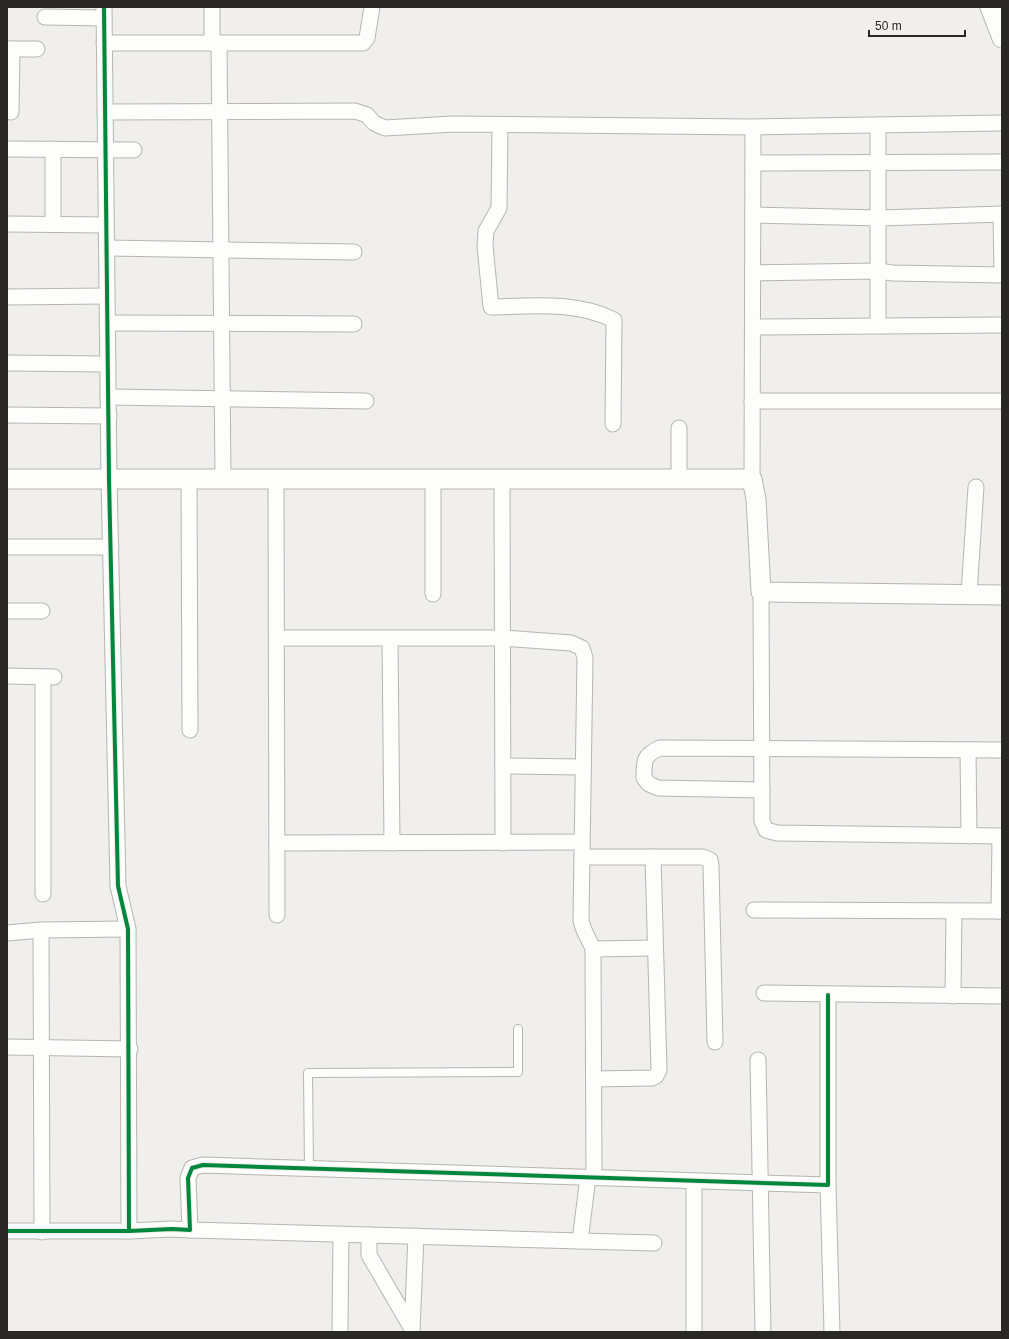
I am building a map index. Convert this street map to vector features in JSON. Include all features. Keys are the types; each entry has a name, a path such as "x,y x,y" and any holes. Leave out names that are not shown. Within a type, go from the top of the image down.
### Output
{"street":[{"path":"212,7 220,112 223,479"},
{"path":"104,43 363,43 367,38 372,7"},
{"path":"990,7 1002,38"},
{"path":"45,17 104,12 109,479 118,886 128,929 130,1049 129,1231"},
{"path":"12,112 9,49 37,49"},
{"path":"105,112 355,111 367,115 374,123 386,128 453,124 753,127 1002,123"},
{"path":"500,124 499,208 486,231 485,246 491,306 561,306 599,312 614,320 613,424"},
{"path":"878,125 878,326"},
{"path":"753,127 752,479 756,499 761,592 762,821 766,830 777,833 1001,836 1001,911 754,910"},
{"path":"7,149 134,150"},
{"path":"53,149 53,224"},
{"path":"753,163 1002,162"},
{"path":"753,215 877,218 1002,214 1002,274 893,273 878,271 753,273"},
{"path":"7,224 106,225"},
{"path":"107,248 354,252"},
{"path":"7,297 107,296"},
{"path":"108,323 354,324"},
{"path":"753,327 1002,325"},
{"path":"7,363 108,364"},
{"path":"108,397 366,401"},
{"path":"752,401 1002,401"},
{"path":"7,415 109,416"},
{"path":"678,480 679,428"},
{"path":"7,479 752,479"},
{"path":"189,479 190,730"},
{"path":"276,479 277,915"},
{"path":"433,479 433,594"},
{"path":"502,479 503,843"},
{"path":"969,594 976,487"},
{"path":"7,547 111,547"},
{"path":"761,592 1002,595"},
{"path":"7,611 42,611"},
{"path":"276,638 503,638 571,643 582,648 585,658 581,920 583,933 590,941 593,949 594,1080 591,1178 580,1241"},
{"path":"390,638 392,843"},
{"path":"7,676 48,677 43,894"},
{"path":"762,790 658,788 649,784 644,778 644,761 650,752 660,748 1002,750"},
{"path":"968,750 969,836"},
{"path":"503,766 583,766"},
{"path":"277,843 503,843 653,857 703,857 710,860 715,1042"},
{"path":"594,1080 652,1078 656,1076 659,1070 653,857"},
{"path":"953,996 954,911"},
{"path":"7,934 41,930 128,929"},
{"path":"41,930 42,1232"},
{"path":"593,949 655,948"},
{"path":"764,993 1002,996"},
{"path":"828,995 828,1185 832,1332"},
{"path":"7,1047 130,1049"},
{"path":"758,1060 762,1332"},
{"path":"190,1230 188,1178 192,1168 203,1165 828,1185"},
{"path":"694,1181 694,1332"},
{"path":"7,1231 129,1231 172,1229 654,1244"},
{"path":"340,1332 341,1234"},
{"path":"369,1235 369,1255 412,1331"},
{"path":"412,1331 416,1236"}],"lane":[{"path":"309,1168 308,1073 518,1072 518,1029"}],"cycle path":[{"path":"104,7 109,479 118,886 128,929 129,1231"},
{"path":"7,1231 190,1230 188,1178 192,1168 203,1165 828,1185 828,995"}]}
